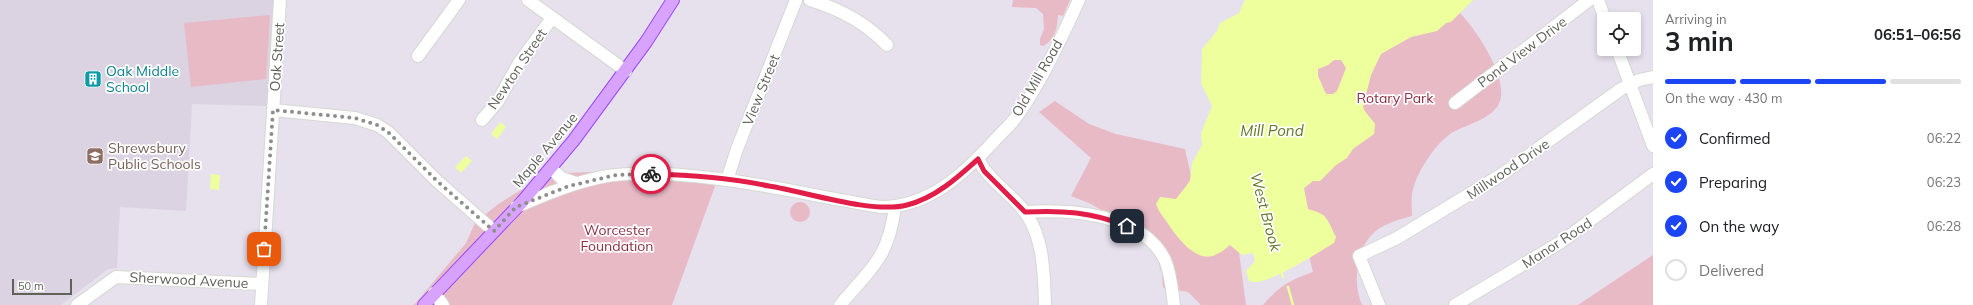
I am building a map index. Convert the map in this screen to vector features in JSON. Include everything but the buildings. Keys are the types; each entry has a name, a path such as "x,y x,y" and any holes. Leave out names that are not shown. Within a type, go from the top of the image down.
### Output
{"main road":[{"name":"Maple Avenue","path":"424,305 551,168 600,107 673,0"}],"street":[{"name":"Oak Street","path":"261,305 280,0"},
{"path":"418,56 459,0"},
{"path":"528,0 626,70"},
{"name":"View Street","path":"727,180 737,150 796,0"},
{"path":"810,0 836,9 859,21 873,31 887,45"},
{"name":"Old Mill Road","path":"516,207 576,183 600,177 630,174 670,174 727,180 769,186 881,207 895,207 917,202 938,192 978,159 1012,122 1025,105 1079,0"},
{"name":"Pond View Drive","path":"1455,103 1589,0"},
{"path":"1598,0 1602,12"},
{"name":"Newton Street","path":"482,120 498,100 519,63 552,18"},
{"path":"1620,56 1653,146"},
{"name":"Millwood Drive","path":"1379,305 1359,256 1397,238 1503,174 1612,94 1630,84 1653,77"},
{"path":"273,110 355,118 377,125 388,132 437,181 494,231"},
{"path":"978,159 984,171 1025,212 1033,226 1041,253 1045,305"},
{"path":"551,168 561,178 576,183"},
{"name":"Manor Road","path":"1455,305 1561,242 1653,174"},
{"path":"541,179 555,191"},
{"path":"840,305 872,270 883,254 891,235 895,207"},
{"path":"1025,212 1053,210 1083,212 1122,224 1140,234 1157,249 1165,262 1170,276 1174,305"},
{"name":"Sherwood Avenue","path":"77,305 116,277 262,284"},
{"path":"434,294 443,305"}],"shaded area":[{"name":"Shrewsbury Public Schools","path":"0,0 275,0 267,106 192,104 186,211 120,207 117,268 108,269 61,305 0,305"}],"green space":[{"path":"1013,0 1070,0 1063,16 1058,15 1053,37 1043,46 1040,45 1040,39 1044,29 1043,14 1036,8 1012,7"},
{"name":"Rotary Park","path":"1440,0 1458,11 1467,21 1475,31 1491,58 1501,85 1501,97 1497,107 1478,121 1448,135 1441,142 1428,158 1417,177 1412,194 1412,216 1385,225 1377,230 1364,245 1360,255 1357,275 1357,286 1362,305 1263,305 1285,284 1313,272 1300,220 1296,192 1328,96 1309,69"},
{"path":"270,15 266,79 191,87 184,23"},
{"path":"1055,101 1089,124 1116,134 1185,149 1204,234 1243,243 1239,252 1246,305 1201,305 1188,292 1163,288 1162,273 1154,251 1108,214 1089,203 1071,196 1091,158 1039,112"},
{"name":"Worcester Foundation","path":"640,170 719,175 672,305 414,305 466,243 475,223 497,205 519,191 567,173"},
{"path":"800,202 807,205 810,212 807,219 800,222 793,219 790,212 793,205"},
{"path":"1653,255 1653,305 1578,305"}],"water":[{"name":"Mill Pond","path":"1245,0 1473,0 1451,22 1446,23 1437,31 1411,37 1381,54 1371,75 1363,106 1364,110 1375,124 1374,134 1353,149 1347,158 1336,165 1320,181 1313,181 1304,188 1308,209 1320,213 1326,218 1336,237 1334,243 1305,261 1278,275 1256,282 1249,281 1246,271 1255,261 1253,253 1242,255 1230,245 1217,254 1208,257 1200,255 1191,250 1176,235 1159,211 1156,204 1160,197 1176,199 1190,181 1192,163 1202,145 1201,133 1212,106 1201,83 1202,49 1217,31 1220,23 1239,13","holes":["1334,60 1341,60 1346,68 1337,91 1333,94 1326,94 1318,76 1318,69 1328,65"]},
{"path":"500,122 506,127 497,139 491,134"},
{"path":"466,156 472,161 461,173 455,167"},
{"path":"211,174 220,175 219,190 210,189"}],"waterway":[{"name":"West Brook","path":"1281,270 1283,277"},
{"name":"West Brook","path":"1288,287 1293,305"}],"way so far":[{"path":"264,249 273,110 355,118 366,120 377,125 388,132 437,181 494,231 516,207 551,192 600,177 630,174 651,174"}],"place":[{"name":"Oak Middle School","path":"93,79"},
{"name":"Shrewsbury Public Schools","path":"95,156"}],"route":[{"path":"651,174 696,176 755,183 835,200 881,207 895,207 917,202 938,192 978,159 984,171 1025,212 1053,210 1083,212 1127,226"}]}
